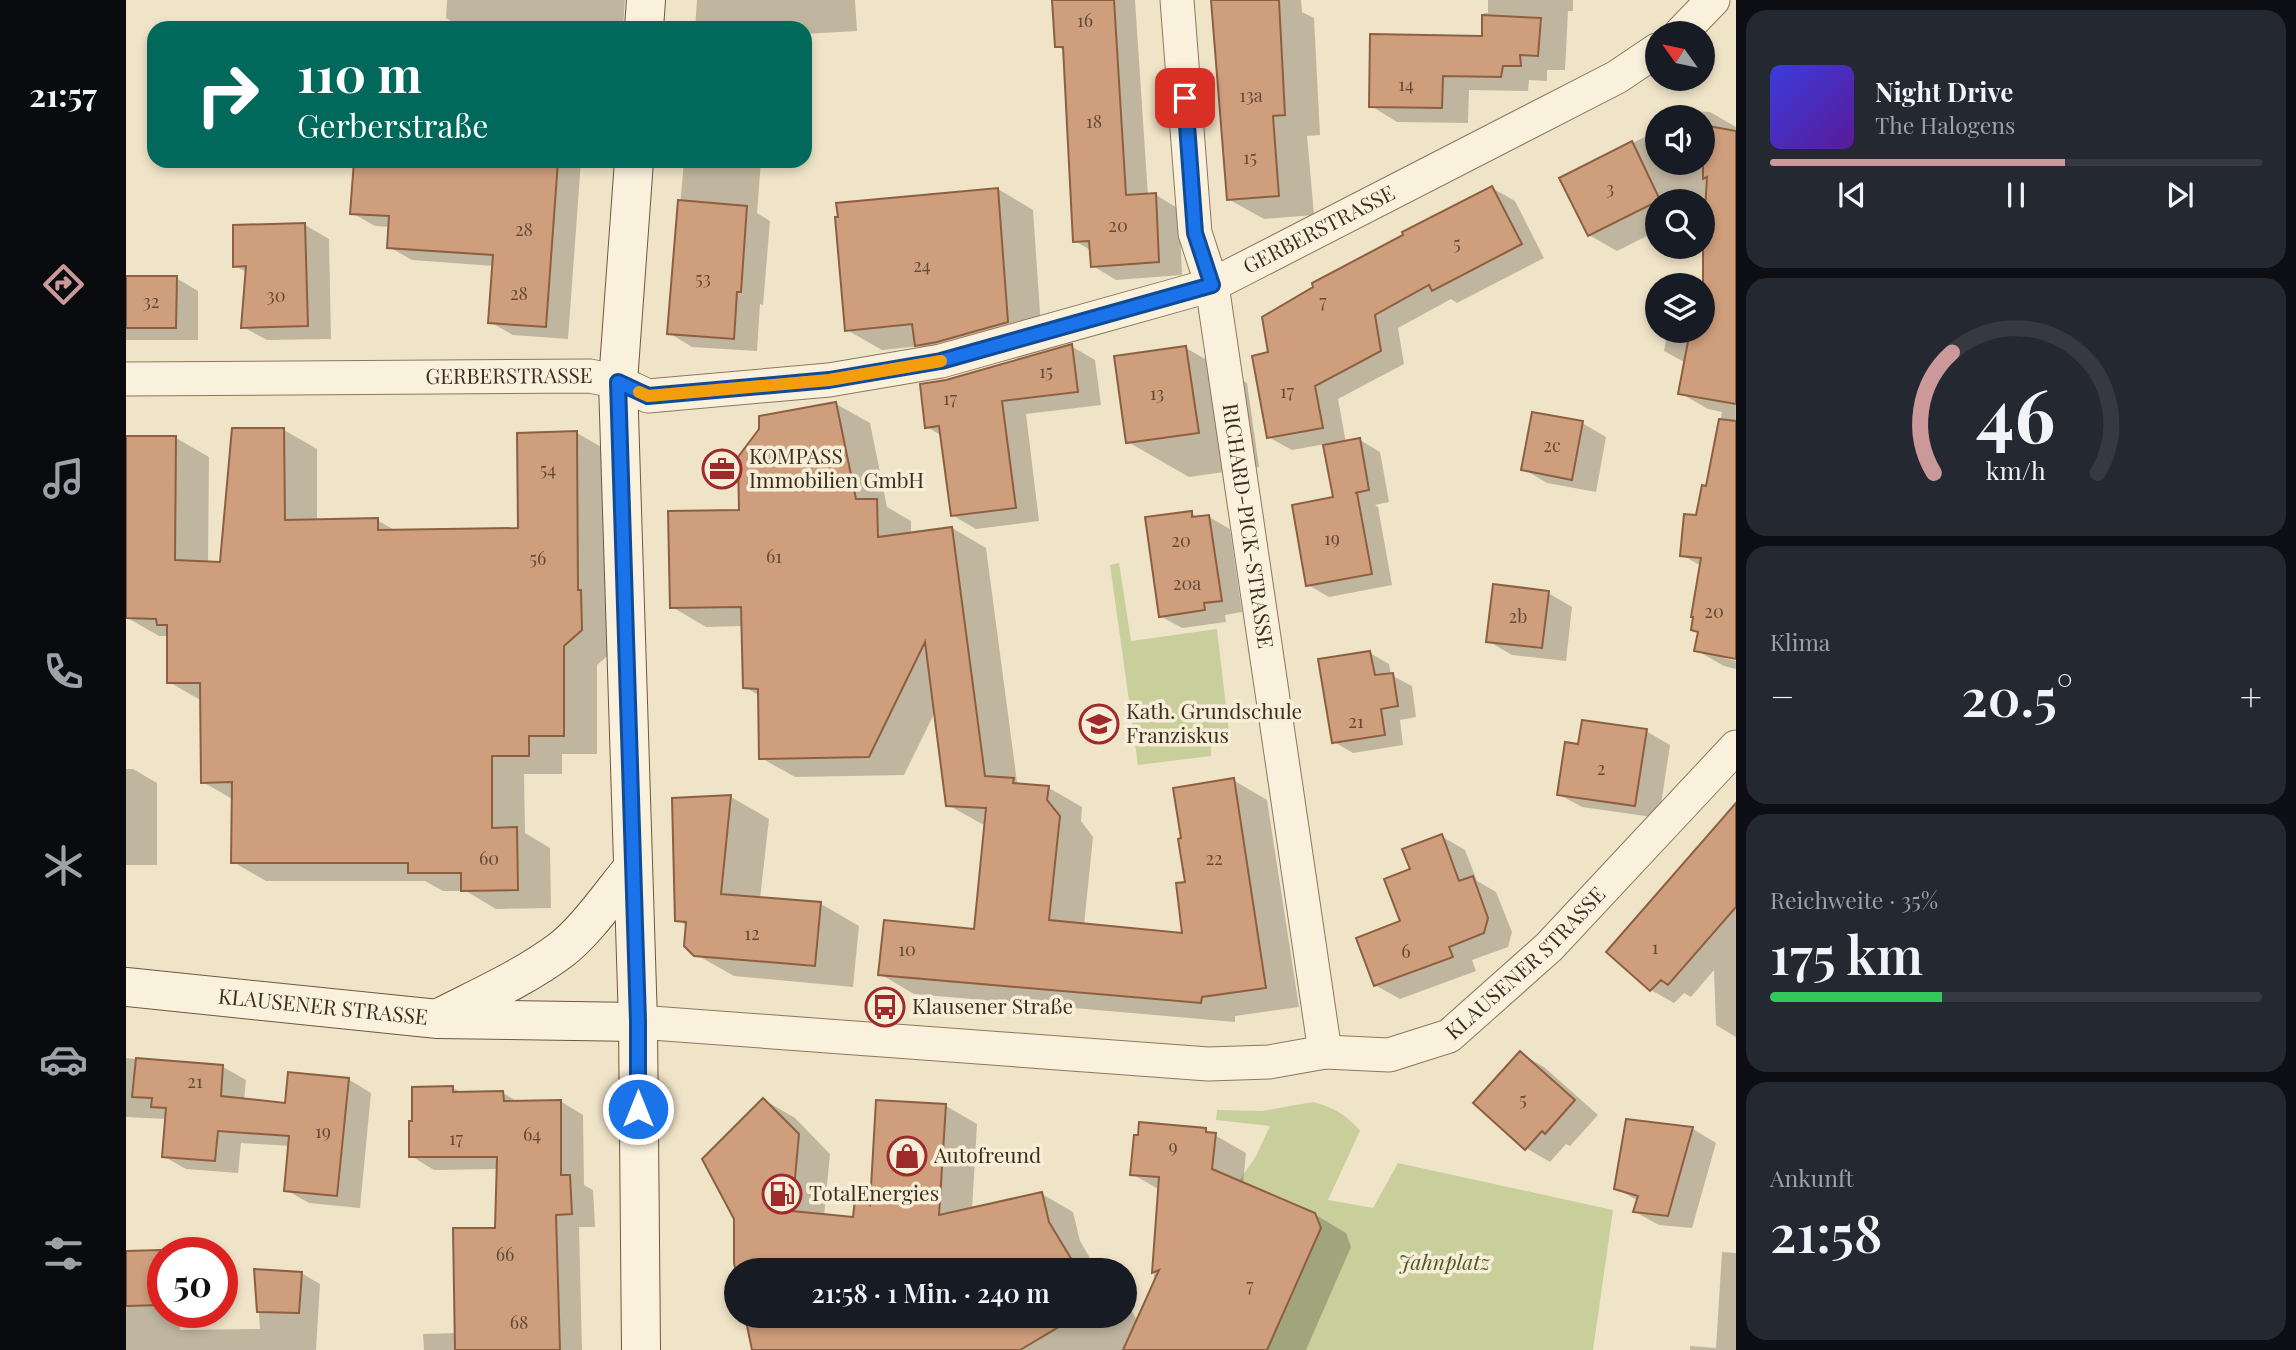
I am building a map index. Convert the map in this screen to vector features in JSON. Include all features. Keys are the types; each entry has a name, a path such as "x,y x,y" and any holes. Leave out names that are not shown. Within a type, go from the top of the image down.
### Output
{"main road":[{"path":"644,21 646,0"},
{"path":"633,168 618,382 638,1021 641,1350"},
{"path":"438,1018 517,977 562,949 632,869"},
{"name":"KLAUSENER STRASSE","path":"126,987 438,1018 638,1021"}],"street":[{"name":"RICHARD-PICK-STRASSE","path":"1177,0 1195,233 1212,285 1325,1052"},
{"path":"1693,21 1713,0"},
{"name":"GERBERSTRASSE","path":"126,379 590,376 618,382 648,396 829,380 941,361 1212,285 1617,77 1645,58"},
{"name":"KLAUSENER STRASSE","path":"638,1021 1208,1064 1269,1062 1325,1052 1389,1055 1449,1036 1549,947 1736,747"}],"green space":[{"path":"1119,563 1131,641 1217,629 1230,741 1211,745 1211,756 1138,765 1110,565"},
{"name":"Jahnplatz","path":"1313,1102 1339,1112 1360,1131 1328,1200 1373,1208 1398,1163 1613,1210 1593,1350 1167,1350 1239,1181 1256,1156 1270,1126 1216,1120 1217,1110 1262,1111"}],"building":[{"path":"1052,0 1114,0 1126,195 1156,193 1159,262 1091,267 1089,241 1073,242 1063,47 1055,47"},
{"path":"1211,0 1279,0 1285,115 1273,116 1279,196 1227,200"},
{"path":"1482,15 1541,18 1538,56 1520,55 1521,66 1503,66 1501,77 1443,76 1442,108 1369,107 1370,34 1482,36"},
{"path":"1715,127 1736,131 1736,404 1678,394 1688,343 1715,343 1715,273 1703,273 1703,259 1715,259 1715,189 1706,189 1707,177 1703,179 1703,175 1715,175"},
{"path":"1632,141 1645,168 1645,175 1648,175 1655,189 1645,189 1645,208 1588,236 1559,178"},
{"path":"353,168 557,168 546,327 488,323 493,255 387,248 389,216 350,214"},
{"path":"1492,186 1522,244 1432,291 1429,285 1375,315 1381,351 1315,386 1323,428 1267,438 1252,356 1268,352 1262,317 1313,287 1312,283 1403,235 1402,232"},
{"path":"998,188 1008,322 915,346 912,324 845,331 836,203"},
{"path":"678,200 747,206 741,292 737,292 734,339 667,334"},
{"path":"305,223 308,326 241,328 246,266 233,267 233,225"},
{"path":"126,276 177,276 176,328 126,328"},
{"path":"1072,344 1078,392 1002,401 1016,508 951,516 939,426 925,428 920,384 946,380"},
{"path":"1186,346 1199,433 1126,443 1114,356"},
{"path":"836,402 856,499 877,499 878,537 952,527 985,776 1014,778 1013,783 1049,786 1047,800 1060,816 1049,920 1182,933 1176,883 1185,882 1173,788 1234,778 1266,988 1202,997 1201,1003 878,975 884,920 974,929 986,808 946,806 925,642 869,757 759,759 758,689 743,688 741,607 670,608 668,511 739,510 738,457 759,429 759,416"},
{"path":"1532,412 1583,421 1572,480 1521,470"},
{"path":"1719,419 1736,421 1736,659 1694,651 1698,632 1691,630 1691,617 1701,558 1680,556 1684,514 1696,515 1702,485 1706,486"},
{"path":"232,428 284,428 285,520 378,518 378,530 518,528 517,433 577,431 578,590 581,590 582,630 564,646 564,736 529,736 529,756 492,756 492,828 517,827 518,890 461,891 461,873 408,873 408,863 231,863 232,782 201,783 200,683 167,683 167,625 157,625 156,619 126,618 126,436 176,436 175,560 220,562"},
{"path":"1360,438 1369,490 1355,493 1372,574 1306,586 1292,505 1333,497 1323,445"},
{"path":"1192,511 1192,517 1209,515 1222,601 1204,603 1205,610 1159,617 1145,517"},
{"path":"1493,584 1549,591 1542,648 1486,642"},
{"path":"1370,651 1375,675 1393,673 1398,706 1381,709 1385,735 1332,743 1318,659"},
{"path":"1582,720 1647,729 1635,806 1557,795 1565,742 1578,744"},
{"path":"731,795 721,894 821,902 815,966 694,956 684,946 686,922 675,921 672,798"},
{"path":"1736,803 1736,907 1668,985 1661,980 1650,991 1606,952"},
{"path":"1442,834 1459,881 1473,876 1488,918 1484,933 1449,947 1453,957 1374,986 1356,938 1400,921 1384,879 1410,869 1402,849"},
{"path":"1520,1051 1575,1100 1545,1134 1542,1131 1525,1150 1473,1103"},
{"path":"136,1058 223,1065 221,1096 285,1103 288,1072 349,1078 337,1196 284,1191 289,1136 218,1131 215,1161 162,1157 166,1108 151,1107 152,1098 132,1097"},
{"path":"453,1086 453,1092 503,1091 504,1101 561,1100 561,1175 570,1175 572,1214 556,1215 560,1350 455,1350 453,1228 495,1228 497,1157 409,1157 412,1087"},
{"path":"763,1098 799,1134 792,1211 853,1217 856,1191 870,1205 876,1100 946,1104 939,1215 1042,1192 1049,1222 1071,1258 734,1258 734,1219 702,1159"},
{"path":"1626,1119 1693,1127 1668,1216 1633,1212 1638,1196 1614,1189"},
{"path":"1139,1122 1206,1128 1206,1132 1216,1133 1212,1169 1315,1213 1321,1228 1267,1350 1123,1350 1133,1328 1137,1328 1137,1319 1159,1270 1152,1273 1159,1177 1130,1175 1134,1135 1138,1135"},
{"path":"147,1250 147,1305 126,1306 126,1251"},
{"path":"254,1269 302,1272 299,1313 257,1312"},
{"path":"747,1328 1057,1328 1020,1350 752,1350"}],"slow traffic":[{"path":"639,392 648,396 829,380 941,361"}],"place":[{"name":"KOMPASS Immobilien GmbH","path":"722,469"},
{"name":"Kath. Grundschule Franziskus","path":"1099,724"},
{"name":"Klausener Straße","path":"885,1007"},
{"name":"Autofreund","path":"907,1156"},
{"name":"TotalEnergies","path":"782,1194"}],"route":[{"path":"638,1109 638,1021 618,382 648,396 829,380 941,361 1212,285 1195,233 1185,98"}]}
